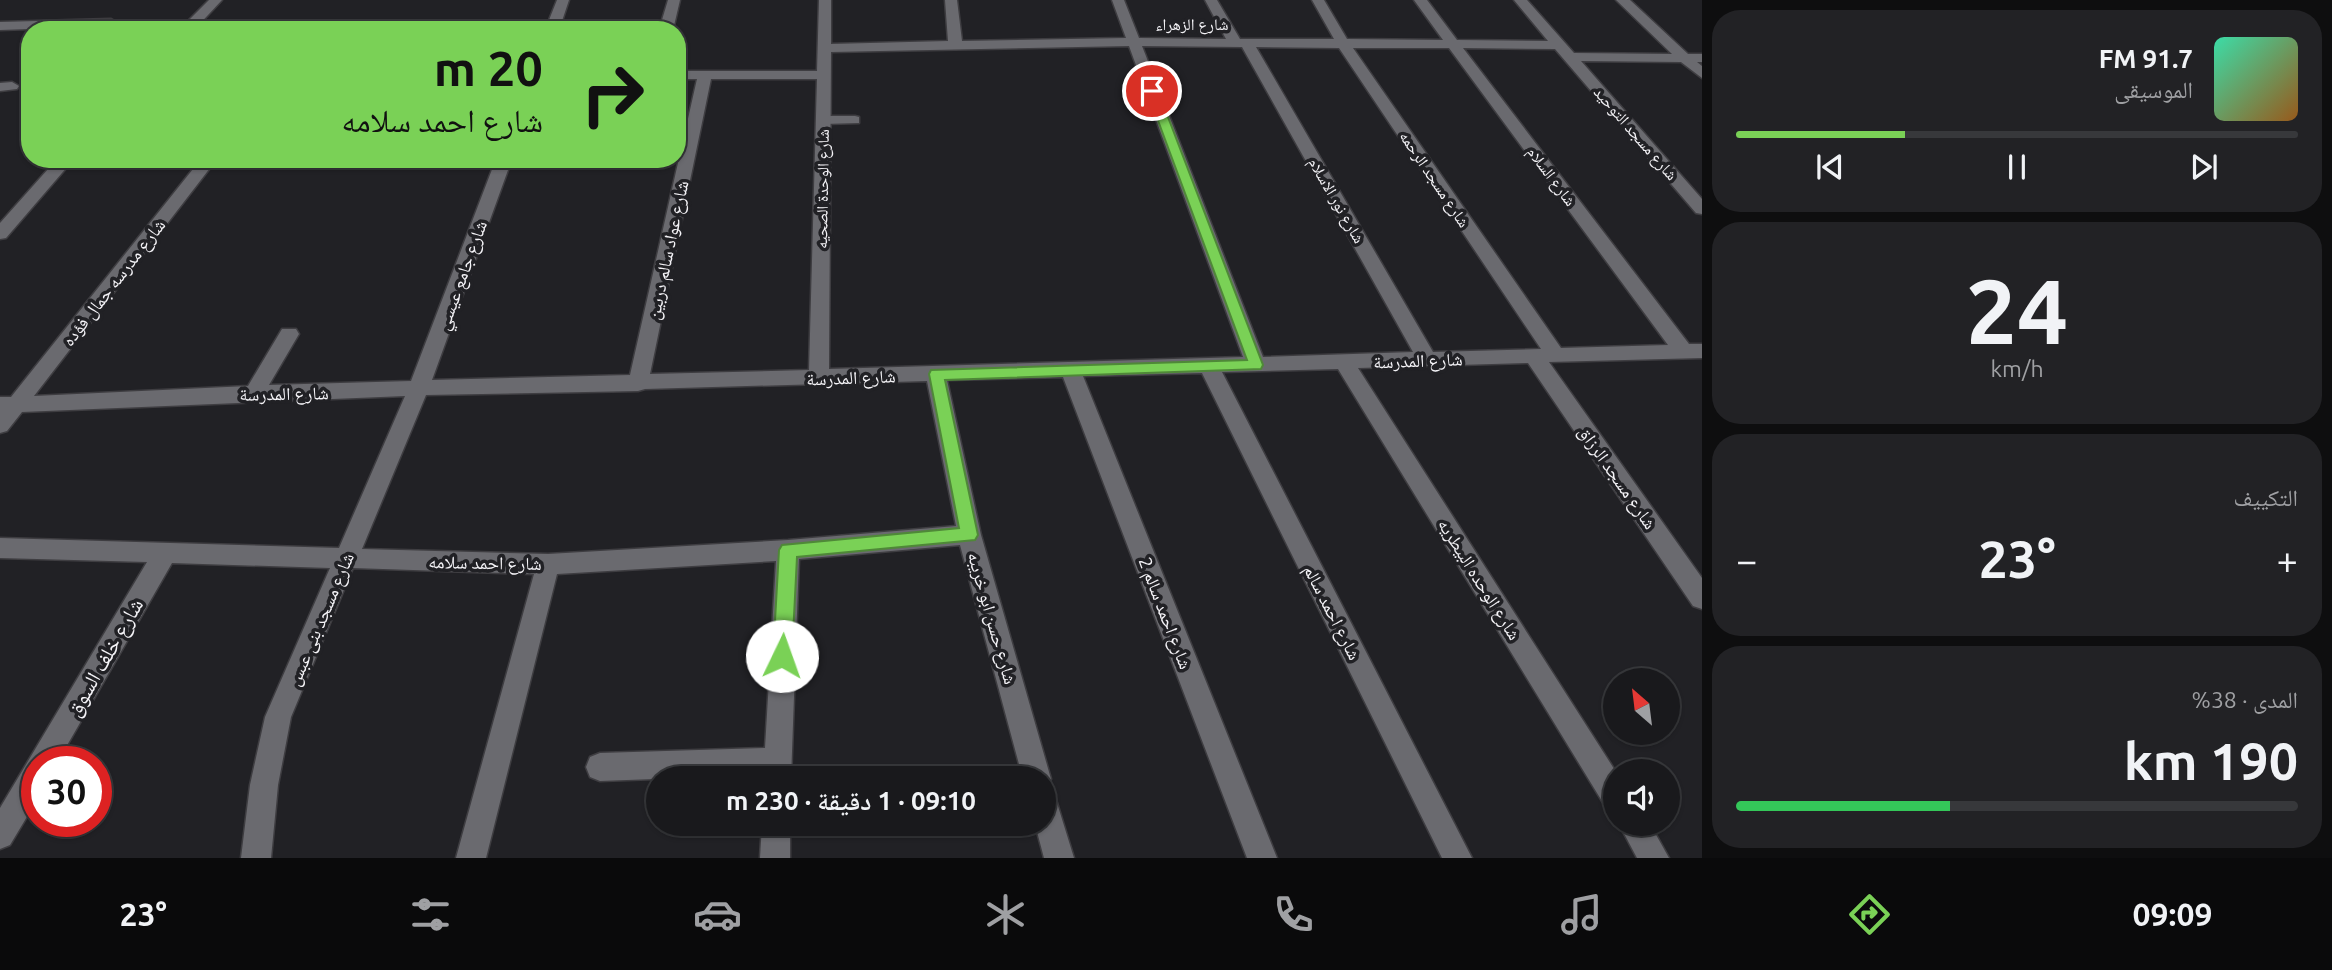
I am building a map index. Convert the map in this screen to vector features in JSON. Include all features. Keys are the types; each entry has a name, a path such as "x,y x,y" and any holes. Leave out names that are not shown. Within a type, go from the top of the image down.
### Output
{"street":[{"path":"195,21 216,0"},
{"path":"555,21 563,0"},
{"path":"668,21 674,0"},
{"name":"شارع الوحدة الصحيه","path":"819,378 825,0"},
{"path":"951,0 955,44"},
{"path":"1118,0 1256,365"},
{"name":"شارع نور الاسلام","path":"1211,0 1241,42 1427,359"},
{"name":"شارع مسجد الرحمه","path":"1318,0 1545,356"},
{"name":"شارع السلام","path":"1420,0 1693,351"},
{"name":"شارع مسجد التوحيد","path":"1520,0 1702,209"},
{"path":"1622,0 1702,74"},
{"path":"0,26 21,25"},
{"name":"شارع الزهراء","path":"824,48 1133,42 1453,42 1702,58"},
{"path":"686,75 824,75"},
{"name":"شارع عواد سالم دربين","path":"686,163 705,75"},
{"path":"3,226 58,168"},
{"name":"شارع مدرسه جمال فؤده","path":"0,425 8,405 202,168"},
{"name":"شارع جامع عيسي","path":"418,390 501,168"},
{"name":"شارع عواد سالم دربين","path":"638,384 685,168"},
{"path":"254,393 289,334"},
{"name":"شارع المدرسة","path":"8,405 254,393 638,384 1070,368 1693,351"},
{"name":"شارع مسجد الرزاق","path":"1545,356 1702,598"},
{"name":"شارع الوحده البيطريه","path":"1344,362 1603,777"},
{"name":"شارع احمد سالم","path":"1209,366 1457,858"},
{"name":"شارع احمد سالم 2","path":"1070,368 1262,858"},
{"name":"شارع حسن ابو خريبه","path":"936,374 969,535 1033,766"},
{"name":"شارع مسجد بنى عبس","path":"256,858 264,785 278,717 418,390"},
{"name":"شارع احمد سلامه","path":"0,548 548,564 788,550 969,535"},
{"path":"777,766 788,550"},
{"name":"شارع خلف السوق","path":"52,746 166,552"},
{"path":"471,858 548,564"},
{"path":"600,766 646,767"},
{"path":"0,835 21,800"},
{"path":"775,858 776,836"},
{"path":"1053,836 1059,858"},
{"path":"1640,836 1654,858"}],"lane":[{"path":"823,120 855,120"}],"route":[{"path":"782,656 788,550 969,535 936,374 1070,368 1256,365 1152,91"}]}
